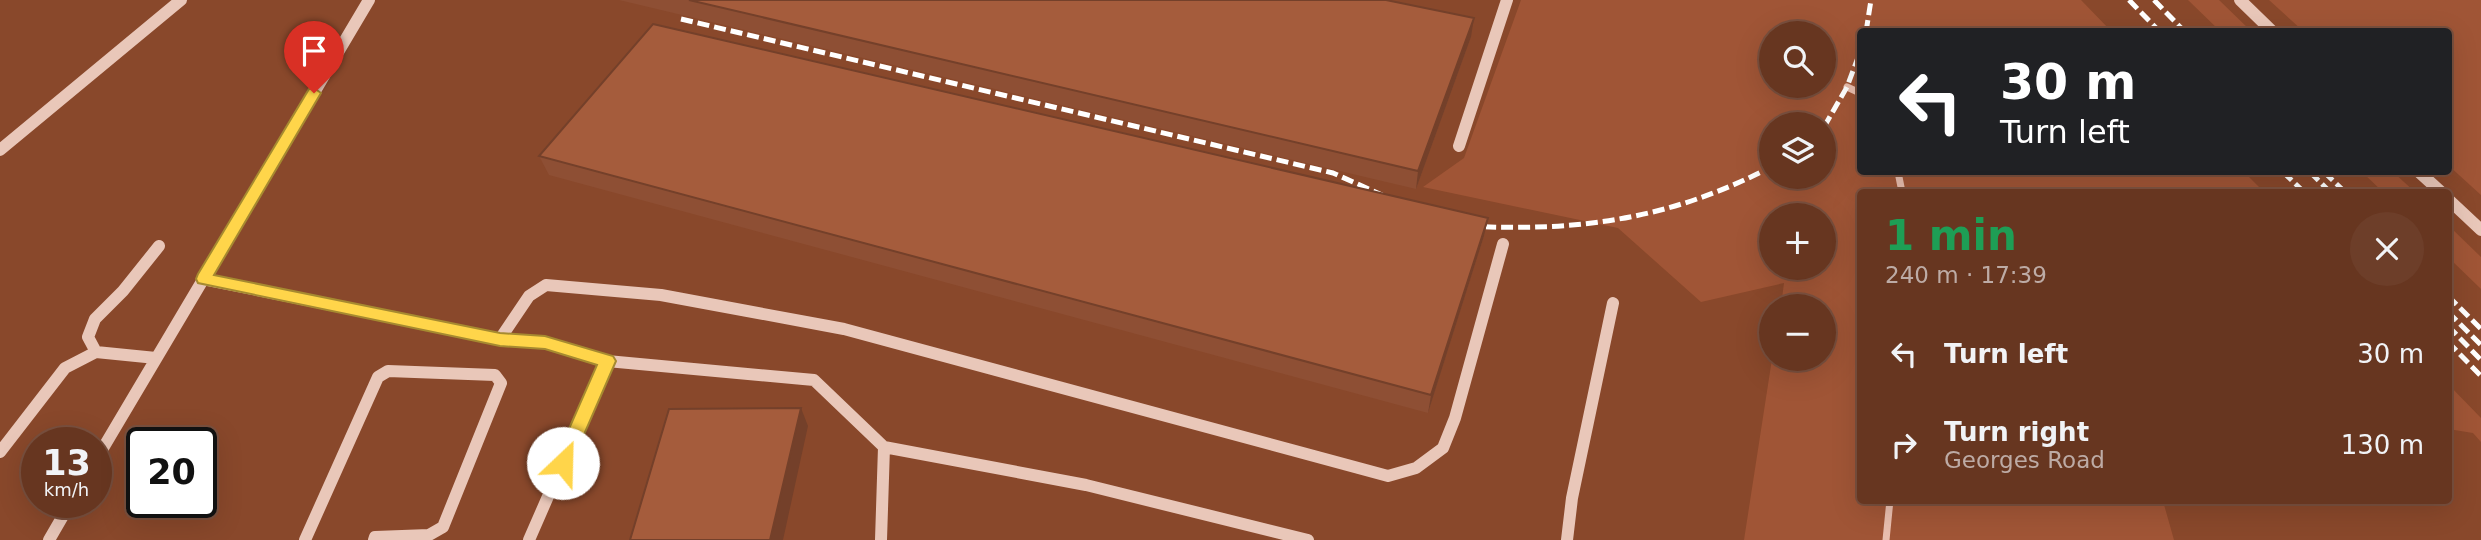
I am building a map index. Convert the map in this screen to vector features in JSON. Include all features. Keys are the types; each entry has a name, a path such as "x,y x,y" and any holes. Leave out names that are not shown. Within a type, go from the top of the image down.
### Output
{"street":[{"path":"0,150 181,0"},
{"path":"112,433 369,0"},
{"path":"1459,146 1507,0"},
{"path":"2240,0 2269,28"},
{"path":"2423,175 2438,189"},
{"path":"2452,203 2481,230"},
{"path":"500,339 529,296 545,285 662,295 844,329 1388,476 1416,468 1443,448 1455,418 1503,244"},
{"path":"96,352 88,337 95,319 123,291 159,246"},
{"path":"204,279 500,339 545,343 607,361 814,380 884,447 1086,485 1308,540"},
{"path":"1567,540 1572,498 1613,303"},
{"path":"0,452 65,368 96,352 156,358"},
{"path":"530,540 607,361"},
{"path":"305,540 378,377 388,371 495,374 501,383 443,527 429,535 375,537 374,540"},
{"path":"881,540 884,447"},
{"path":"49,540 62,518"}],"shaded area":[{"path":"1521,0 2081,0 2108,28 1857,28 1857,175 2247,175 2261,189 1857,189 1857,504 2164,504 2174,540 1744,540 1770,371 1836,371 1836,294 1783,294 1784,283 1701,302 1618,228 1423,187 1464,158"},
{"path":"2188,0 2219,0 2248,28 2217,28"},
{"path":"2269,0 2481,0 2481,195 2452,169 2452,28 2300,28"},
{"path":"2365,175 2396,175 2412,189 2380,189"},
{"path":"2452,229 2481,257 2481,289 2452,261"},
{"path":"2452,388 2481,418 2481,442 2473,433 2452,430"}],"building":[{"path":"689,0 1386,0 1474,18 1418,171"},
{"path":"653,24 1488,218 1431,395 539,156"},
{"path":"801,408 770,540 630,540 669,409"}],"waterway":[{"path":"1847,87 1857,92"},
{"path":"1899,175 1901,189"},
{"path":"1886,540 1890,504"}],"railway":[{"path":"1867,28 1871,0"},
{"path":"2129,0 2156,28"},
{"path":"2154,0 2181,28"},
{"path":"681,19 1333,173 1382,195 1390,202"},
{"path":"1833,112 1847,87 1857,60"},
{"path":"1467,226 1547,227 1623,218 1697,199 1759,173"},
{"path":"2286,175 2301,189"},
{"path":"2313,175 2327,189"},
{"path":"2327,175 2342,189"},
{"path":"2452,300 2481,329"},
{"path":"2452,316 2481,345"},
{"path":"2452,330 2481,360"},
{"path":"2452,346 2481,376"}],"route":[{"path":"314,93 204,279 500,339 545,343 607,361 563,463"}]}
